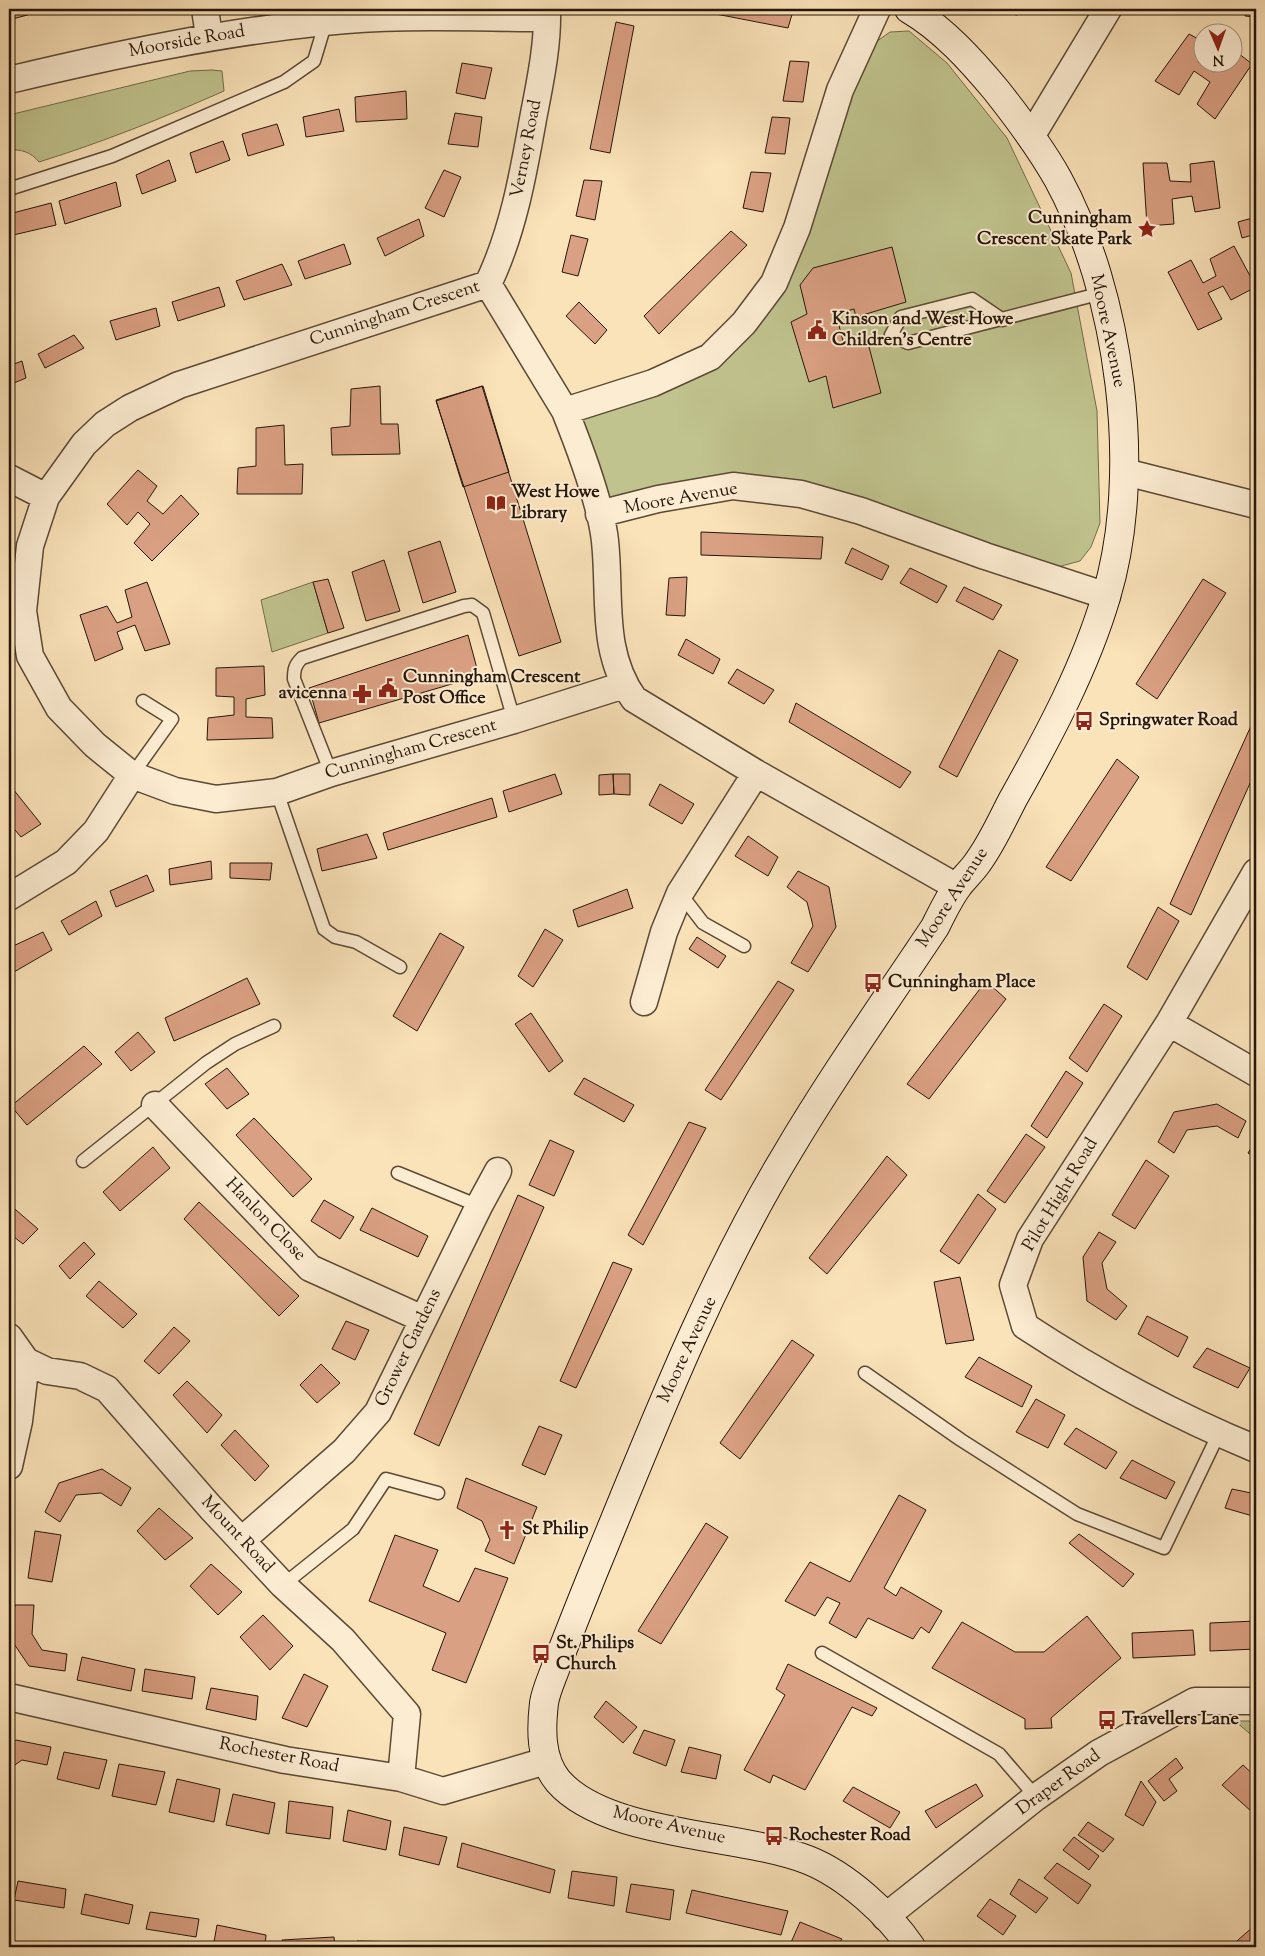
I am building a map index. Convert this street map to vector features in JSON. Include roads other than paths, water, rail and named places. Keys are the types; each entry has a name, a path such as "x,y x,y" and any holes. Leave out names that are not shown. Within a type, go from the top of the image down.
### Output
{"street":[{"path":"204,9 209,36"},
{"path":"564,411 654,384 710,357 744,323 774,283 796,228 840,90 877,9"},
{"name":"Moore Avenue","path":"910,9 954,43 1032,135 1059,181 1085,242 1102,293 1117,364 1123,412 1125,472 1116,549 1107,596 1088,650 1046,740 978,863 957,887 935,926 784,1157 734,1252 670,1387 569,1632 545,1699 542,1735 546,1761 558,1780 577,1796 613,1816 754,1846 809,1860 847,1882 885,1917 911,1947"},
{"path":"1032,135 1108,9"},
{"name":"Moorside Road","path":"9,80 140,49 209,36 326,21 400,17 547,14"},
{"name":"Verney Road","path":"488,284 502,256 521,186 543,67 547,14"},
{"name":"Cunningham Crescent","path":"488,284 564,411 599,514 605,540 611,643 615,665 624,685 514,720 331,773 277,792 216,799 176,791 132,775 95,745 59,708 19,660 30,546 46,497 84,444 105,424 130,408 179,385 229,367 488,284"},
{"path":"1125,472 1256,505"},
{"path":"9,478 46,497"},
{"name":"Moore Avenue","path":"599,514 658,499 733,486 801,494 861,510 984,556 1107,596"},
{"path":"624,685 634,699 649,709 756,773 957,887"},
{"path":"644,1002 664,932 680,893 756,773"},
{"path":"9,897 66,862 96,830 132,775"},
{"name":"Pilot Hight Road","path":"1256,872 1169,1023 1030,1239 1013,1285 1025,1326 1076,1360 1219,1434 1256,1449"},
{"path":"1169,1023 1256,1073"},
{"name":"Hanlon Close","path":"155,1105 310,1268 423,1319"},
{"name":"Grower Gardens","path":"242,1540 344,1451 378,1412 498,1171"},
{"path":"9,1337 26,1361 19,1421 9,1466"},
{"name":"Mount Road","path":"26,1361 47,1371 80,1376 107,1389 211,1508 283,1585 343,1640 407,1714 400,1778"},
{"name":"Rochester Road","path":"9,1697 285,1760 400,1778 443,1791 546,1761"},
{"name":"Draper Road","path":"885,1917 1036,1797 1099,1753 1195,1701 1256,1701"}],"lane":[{"path":"9,189 112,156 284,82 314,61 326,21"},
{"path":"1003,320 972,299 901,317 891,335 908,344 1003,320 1102,293"},
{"path":"331,773 294,679 294,668 298,662 302,658 464,606 472,605 483,613 514,720"},
{"path":"132,775 172,719 143,701"},
{"path":"277,792 324,929 334,937 356,942 400,967"},
{"path":"680,893 703,923 744,946"},
{"path":"83,1161 206,1063 236,1044 274,1026"},
{"path":"398,1173 479,1206"},
{"path":"865,1373 961,1440 1077,1514 1164,1548 1219,1434"},
{"path":"283,1585 353,1529 386,1479 438,1493"},
{"path":"822,1652 999,1754 1036,1797"}],"place":[{"name":"Cunningham Crescent Skate Park","path":"1147,229"},
{"name":"Kinson and West Howe Children's Centre","path":"817,330"},
{"name":"West Howe Library","path":"496,503"},
{"name":"Cunningham Crescent Post Office","path":"388,688"},
{"name":"avicenna","path":"362,694"},
{"name":"Springwater Road","path":"1084,721"},
{"name":"Cunningham Place","path":"873,983"},
{"name":"St Philip","path":"507,1530"},
{"name":"St. Philips Church","path":"541,1654"},
{"name":"Travellers Lane","path":"1107,1720"},
{"name":"Rochester Road","path":"774,1836"}]}
